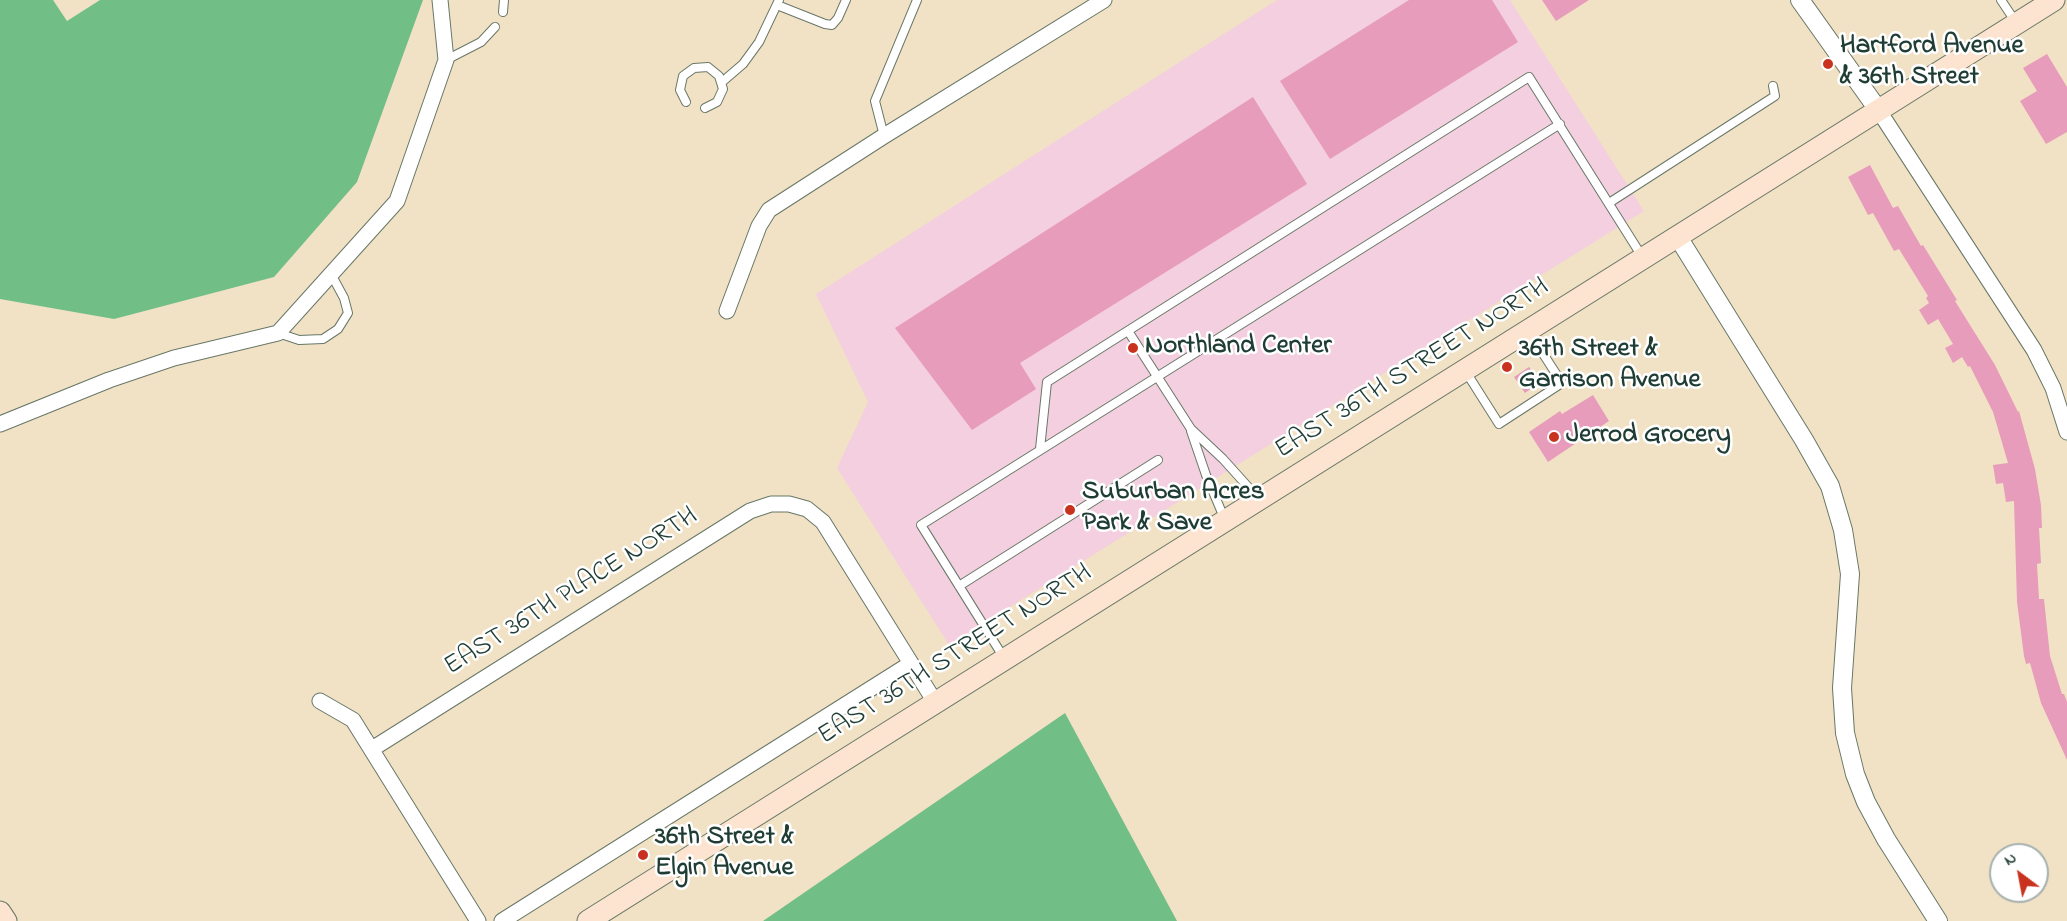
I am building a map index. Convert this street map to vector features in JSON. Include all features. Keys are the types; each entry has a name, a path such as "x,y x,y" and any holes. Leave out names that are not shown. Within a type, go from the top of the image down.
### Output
{"main road":[{"name":"EAST 36TH STREET NORTH","path":"588,921 2054,0"},
{"path":"0,912 6,921"}],"street":[{"path":"0,424 109,380 174,358 278,333 397,201 446,60 440,0"},
{"path":"727,311 759,226 769,210 1104,0"},
{"path":"1800,0 1879,111 2034,350 2053,388 2067,432"},
{"path":"1678,237 1830,486 1843,530 1850,574 1842,688 1845,733 1852,764 1866,802 1938,921"},
{"name":"EAST 36TH PLACE NORTH","path":"372,749 750,511 771,504 789,504 807,509 823,522 910,664"},
{"path":"910,664 935,702"},
{"name":"EAST 36TH STREET NORTH","path":"502,921 910,664"},
{"path":"320,701 353,720 478,921"}],"lane":[{"path":"503,12 504,0"},
{"path":"722,82 743,64 759,42 778,3 832,25 838,18 846,0"},
{"path":"884,136 875,101 917,0"},
{"path":"2001,0 2016,24"},
{"path":"446,60 481,42 495,27"},
{"path":"686,102 680,90 683,76 694,68 708,67 714,70 722,82 723,89 717,102 705,108"},
{"path":"1040,449 1047,382 1529,76 1643,259"},
{"path":"1609,203 1775,96 1773,86"},
{"path":"1005,659 921,525 1560,124"},
{"path":"278,333 299,340 323,339 338,329 348,313 344,298 331,274"},
{"path":"1128,331 1191,429 1223,459 1260,500"},
{"path":"1465,371 1499,424 1562,383 1529,331"},
{"path":"1191,429 1206,475 1226,522"},
{"path":"959,586 1158,460"}],"shaded area":[{"name":"Northland Center","path":"1277,0 1510,0 1644,211 949,645 837,468 868,402 816,294"}],"green space":[{"path":"0,0 53,0 67,21 100,0 423,0 357,182 274,277 114,319 0,299"},
{"path":"1065,713 1177,921 763,921"}],"building":[{"path":"1409,0 1492,0 1518,42 1330,159 1280,81"},
{"path":"1542,0 1589,0 1556,21"},
{"path":"2047,54 2067,87 2067,132 2046,144 2020,101 2037,91 2023,68"},
{"path":"1253,97 1307,184 1020,363 1036,389 972,430 895,328"},
{"path":"1870,165 1893,208 1898,206 1957,300 1955,301 1995,365 2019,411 2035,469 2041,505 2042,528 2039,528 2041,563 2037,564 2039,599 2044,599 2050,656 2062,694 2067,702 2067,760 2041,703 2030,663 2026,664 2024,656 2017,602 2014,501 2006,502 2003,483 1996,484 1993,465 2008,463 1993,412 1970,366 1968,367 1962,357 1953,363 1945,348 1953,344 1938,319 1928,325 1919,310 1929,303 1926,298 1928,296 1899,249 1894,251 1873,213 1868,215 1848,177"},
{"path":"1529,367 1540,382 1525,393 1514,377"},
{"path":"1593,395 1609,421 1548,462 1529,432 1560,411 1562,414"}],"place":[{"name":"Hartford Avenue & 36th Street","path":"1828,64"},
{"name":"Northland Center","path":"1133,348"},
{"name":"36th Street & Garrison Avenue","path":"1507,367"},
{"name":"Jerrod Grocery","path":"1554,437"},
{"name":"Suburban Acres Park & Save","path":"1070,510"},
{"name":"36th Street & Elgin Avenue","path":"643,855"}]}
